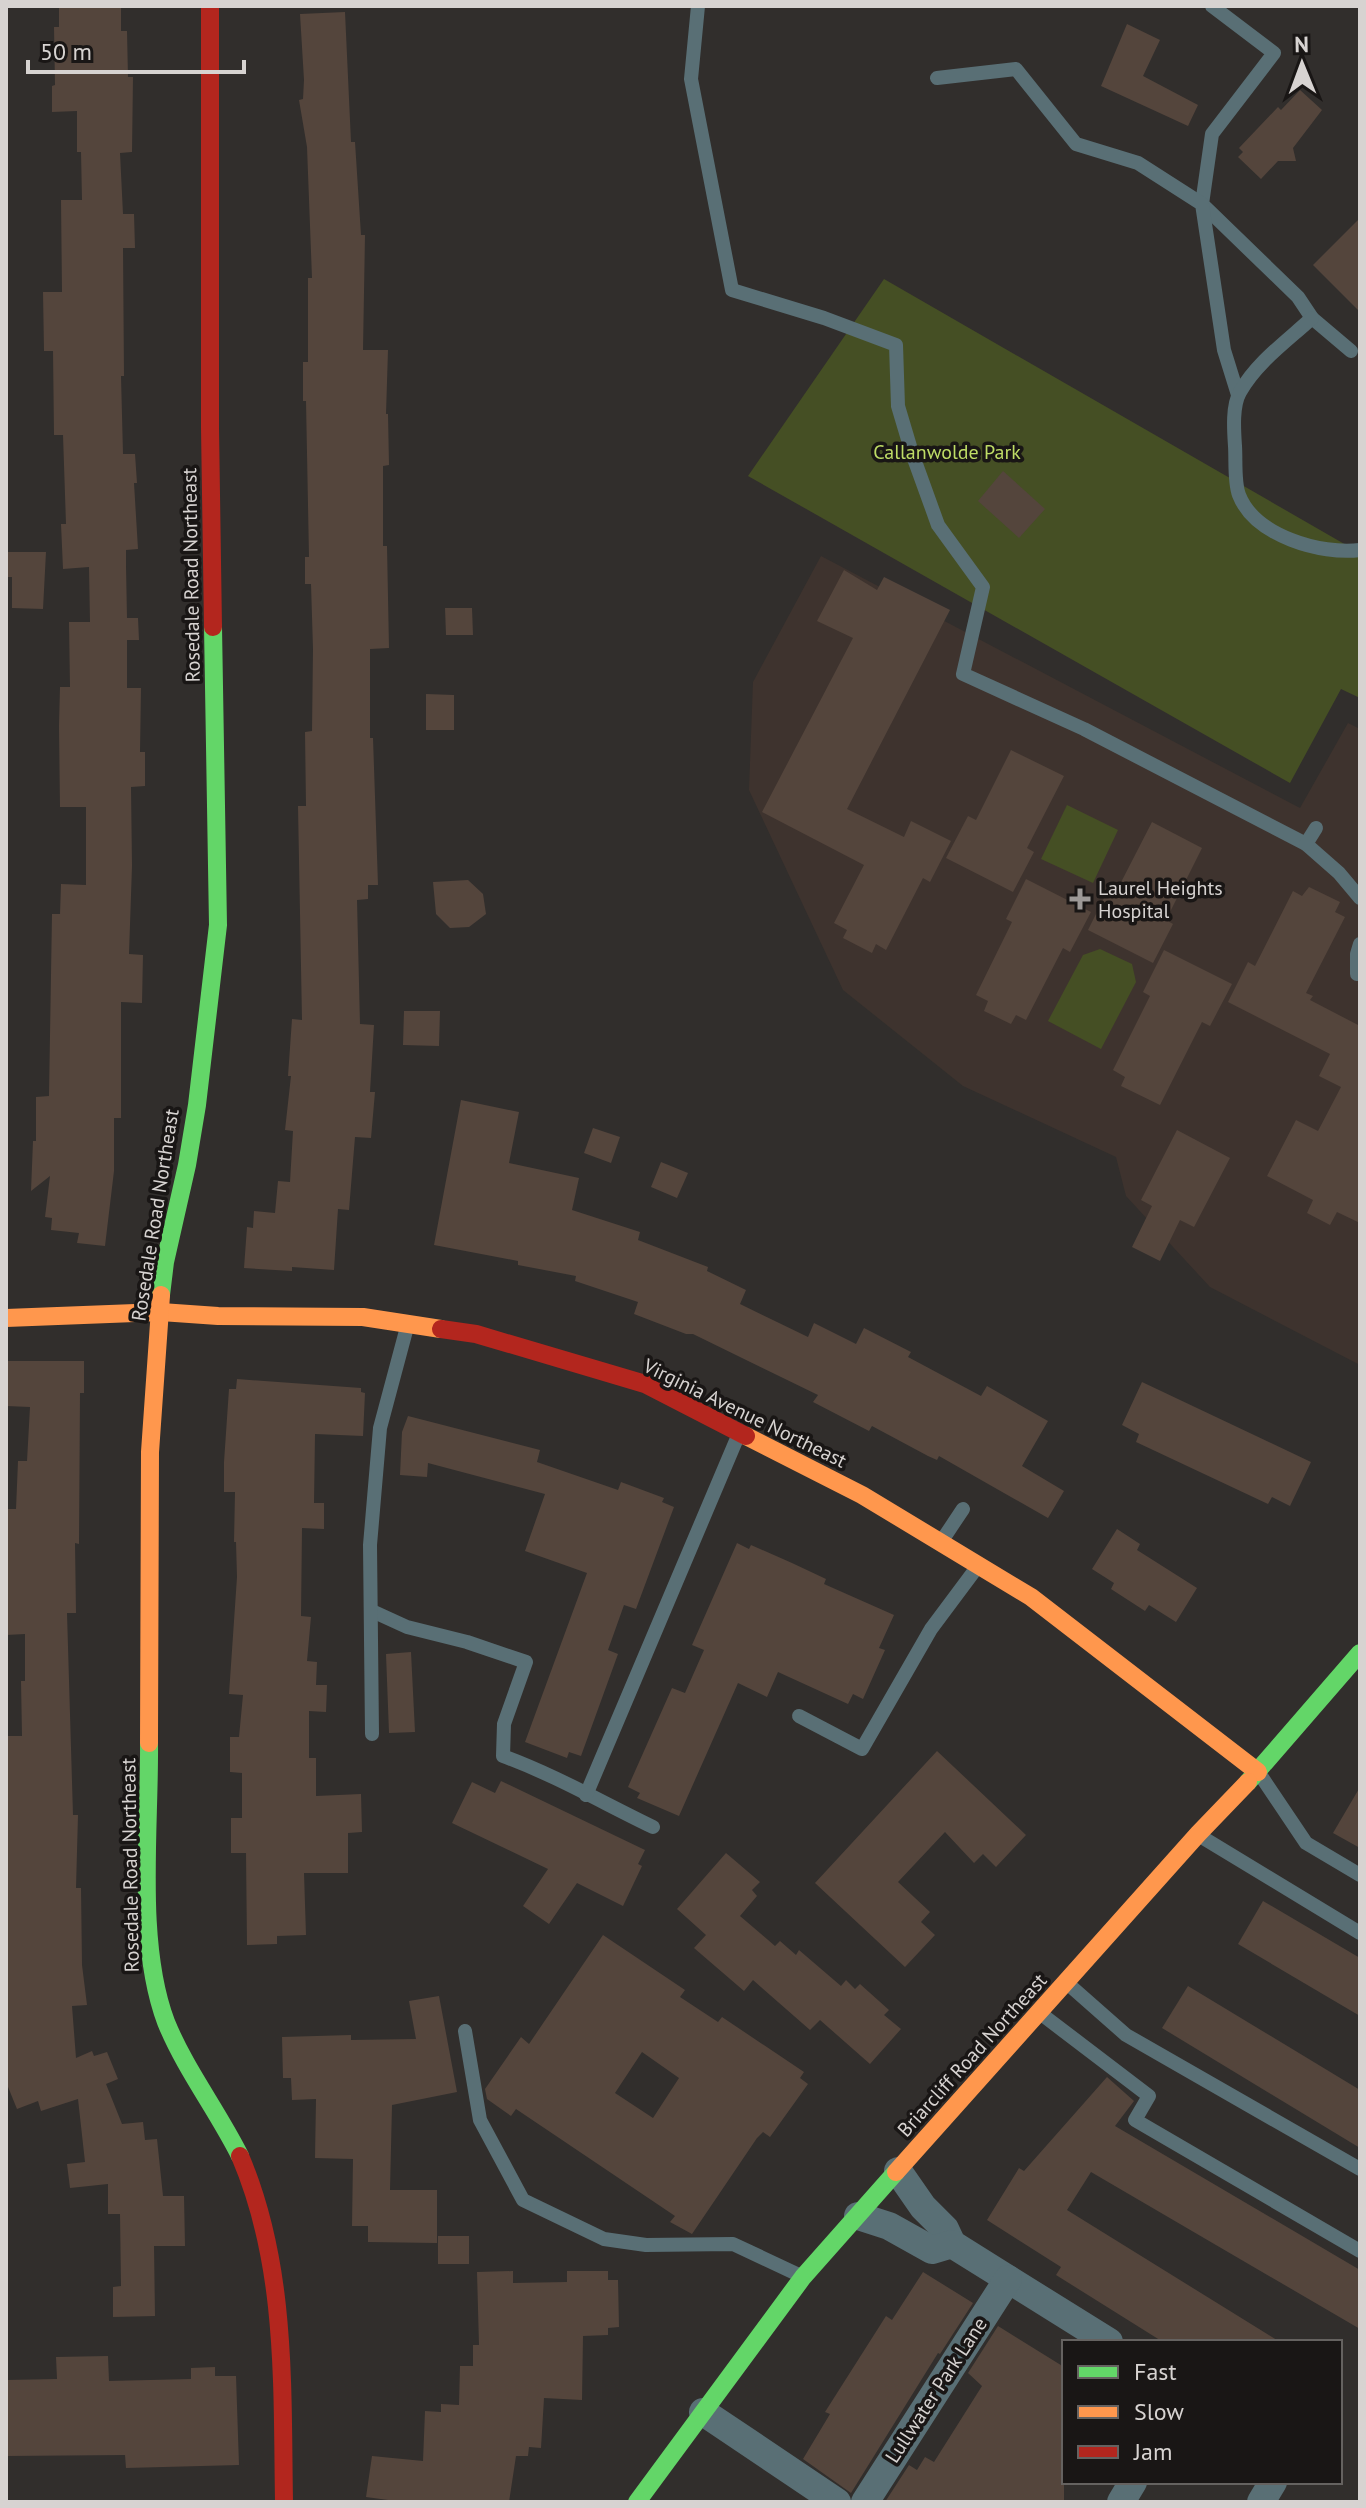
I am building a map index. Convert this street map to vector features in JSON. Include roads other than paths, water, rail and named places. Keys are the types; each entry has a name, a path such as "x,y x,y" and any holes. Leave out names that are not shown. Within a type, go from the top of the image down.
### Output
{"street":[{"name":"Rosedale Road Northeast","path":"210,6 210,428 218,925 210,1006 187,1164 164,1275 149,1429 149,1933 156,1995 172,2037 236,2148 262,2215 277,2290 284,2502"},
{"name":"Virginia Avenue Northeast","path":"6,1318 161,1312 218,1316 363,1317 476,1334 645,1384 862,1495 1031,1597 1258,1772"},
{"name":"Briarcliff Road Northeast","path":"637,2502 803,2277 1198,1834 1258,1772 1360,1653"},
{"path":"898,2171 923,2207 945,2229 952,2244 1106,2340"},
{"path":"858,2216 889,2226 932,2250 952,2244"},
{"name":"Lullwater Park Lane","path":"865,2502 1008,2279"},
{"path":"703,2412 837,2502"},
{"path":"1121,2502 1132,2484"},
{"path":"1261,2502 1272,2484"}],"lane":[{"path":"698,6 691,79 732,290 824,318 896,345 898,406 938,525 983,587 963,674 1084,729 1306,844 1339,873 1360,898"},
{"path":"1212,6 1274,53 1212,134 1202,204 1224,350 1238,395 1234,431 1239,495 1251,513 1284,539 1342,552 1360,550"},
{"path":"937,78 1016,69 1076,144 1138,163 1202,204 1298,297 1312,318 1351,351"},
{"path":"1238,395 1263,362 1312,318"},
{"path":"1306,844 1316,828"},
{"path":"1357,974 1360,944"},
{"path":"372,1734 370,1545 380,1428 408,1324"},
{"path":"586,1795 739,1432"},
{"path":"940,1542 963,1509"},
{"path":"799,1716 862,1749 931,1629 978,1565"},
{"path":"372,1611 407,1627 467,1642 526,1662 504,1724 503,1756 566,1781 586,1795 653,1827"},
{"path":"1258,1772 1306,1843 1360,1875"},
{"path":"1198,1834 1360,1933"},
{"path":"1066,1982 1126,2035 1360,2169"},
{"path":"1039,2012 1149,2096 1135,2120 1360,2251"},
{"path":"465,2031 480,2120 523,2200 604,2239 646,2245 733,2244 803,2277"}],"place":[{"name":"Laurel Heights Hospital","path":"1080,899"}],"park label":[{"name":"Callanwolde Park","path":"947,452"}]}
